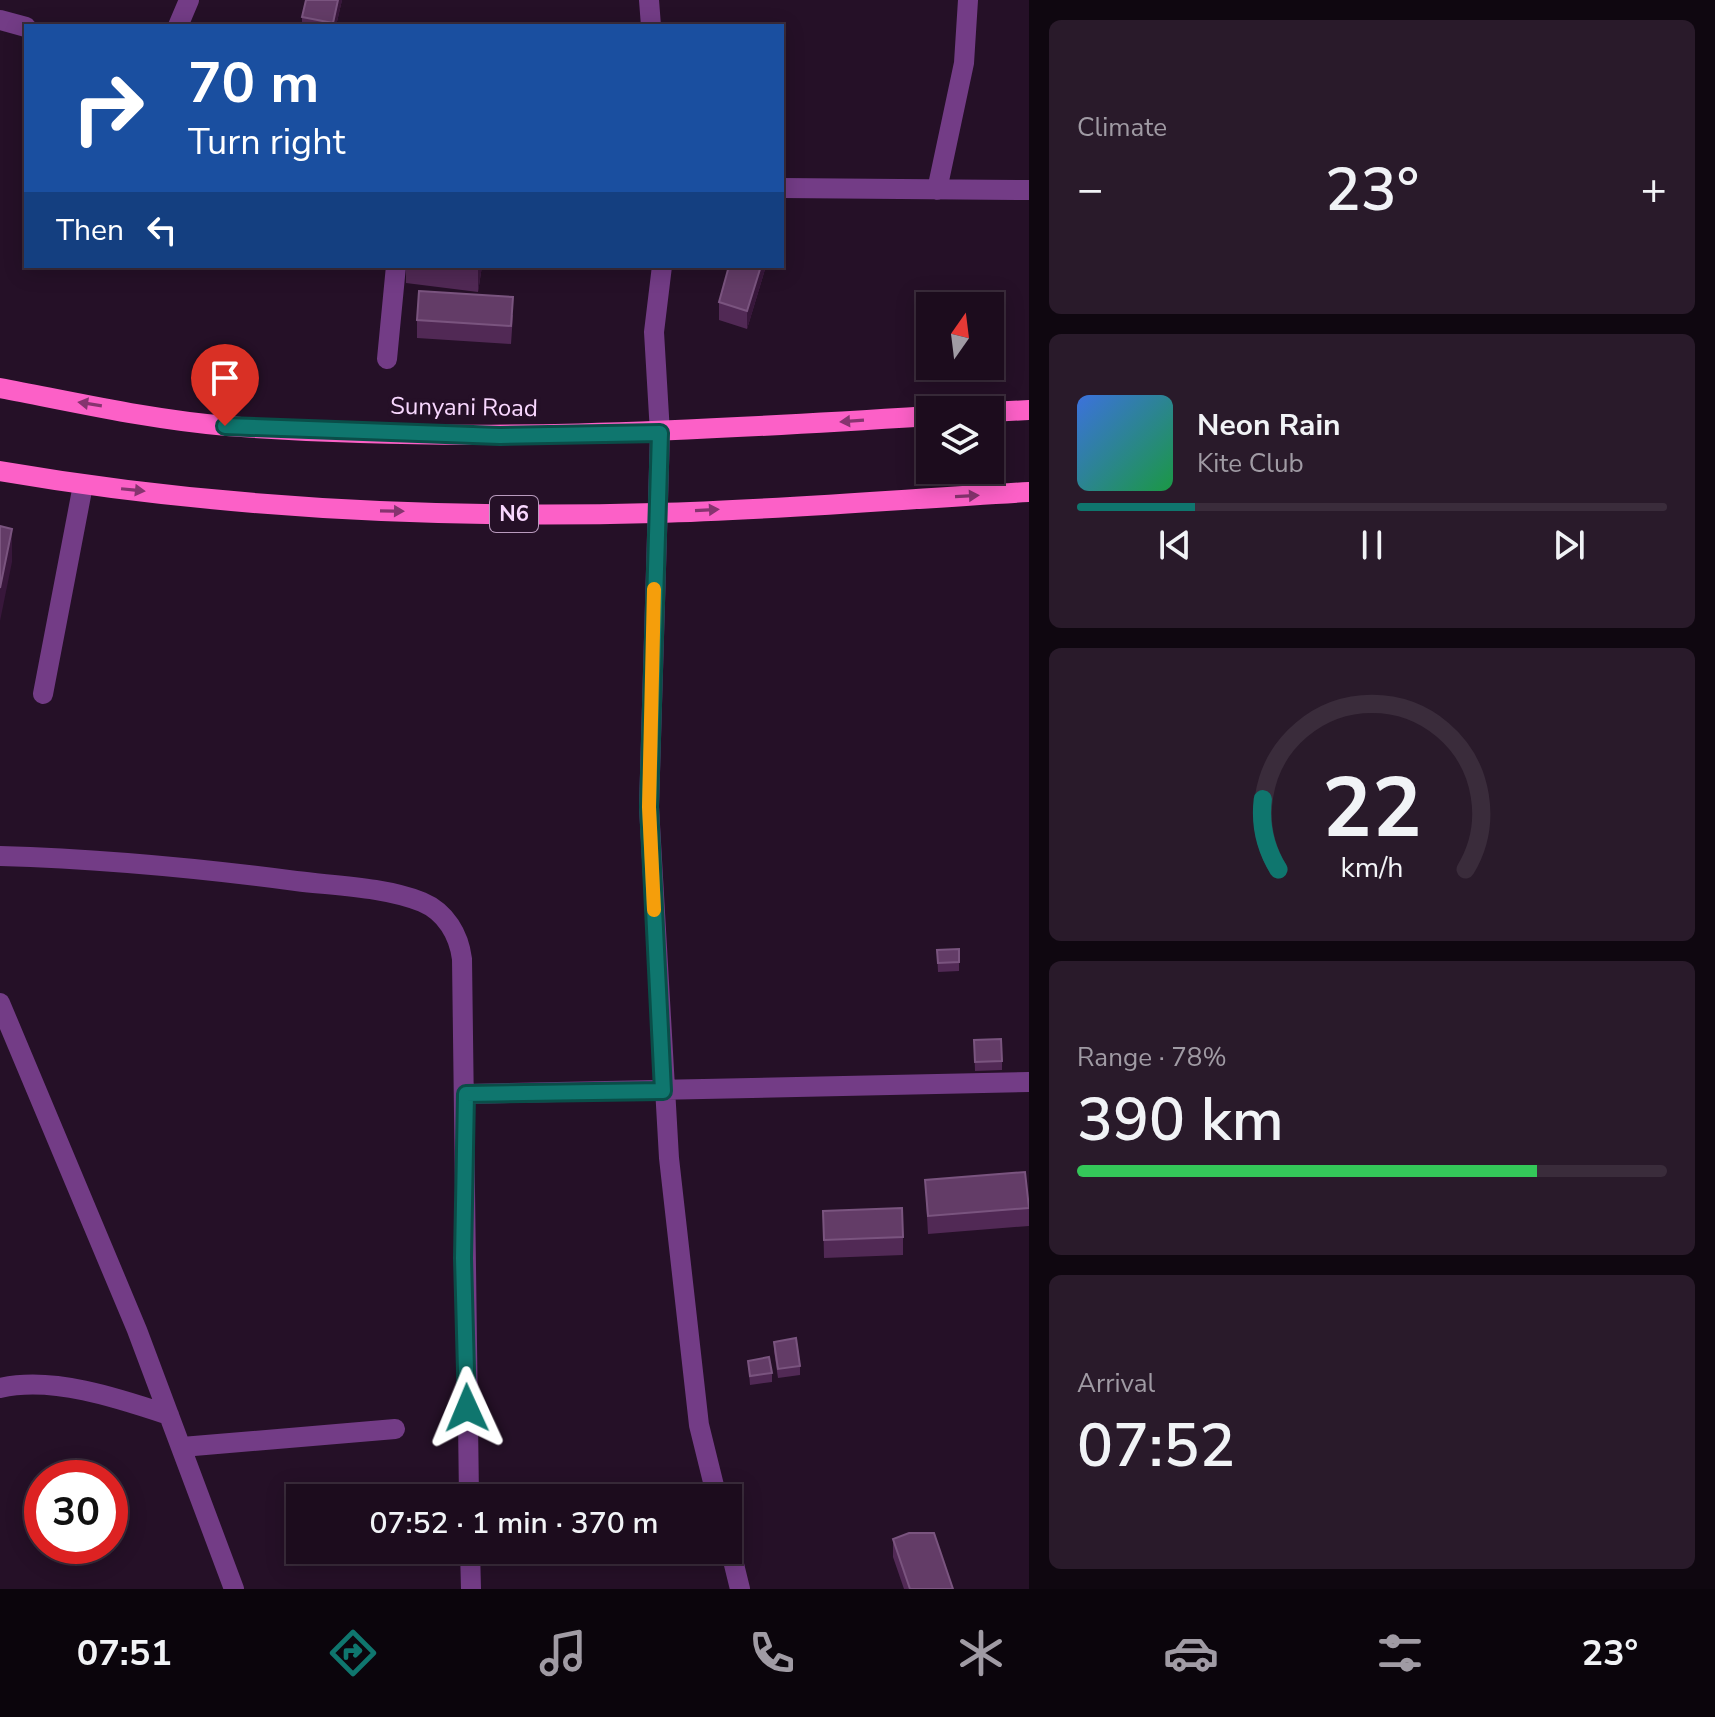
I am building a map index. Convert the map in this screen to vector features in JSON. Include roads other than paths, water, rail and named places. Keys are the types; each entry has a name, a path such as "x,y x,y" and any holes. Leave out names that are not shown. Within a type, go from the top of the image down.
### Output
{"main road":[{"name":"Sunyani Road","path":"0,388 225,426 500,436 660,433 916,417"},
{"path":"1004,411 1029,410"},
{"name":"N6","path":"0,471 83,485 332,509 656,513 1029,492"}],"street":[{"path":"179,24 189,0"},
{"path":"649,0 651,24"},
{"path":"937,190 964,63 968,0"},
{"path":"0,20 24,26"},
{"path":"784,188 1029,190"},
{"path":"387,359 396,268"},
{"path":"662,268 654,332 660,433 649,807 663,1091 699,1425 714,1484"},
{"path":"43,694 83,485"},
{"path":"0,856 183,866 370,890 423,903 445,919 459,939 466,1094 463,1258 469,1484"},
{"path":"0,1003 137,1330 234,1589"},
{"path":"466,1094 1029,1082"},
{"path":"0,1388 21,1383 116,1398 169,1415"},
{"path":"182,1447 395,1429"},
{"path":"470,1564 471,1589"},
{"path":"734,1564 740,1589"}]}
